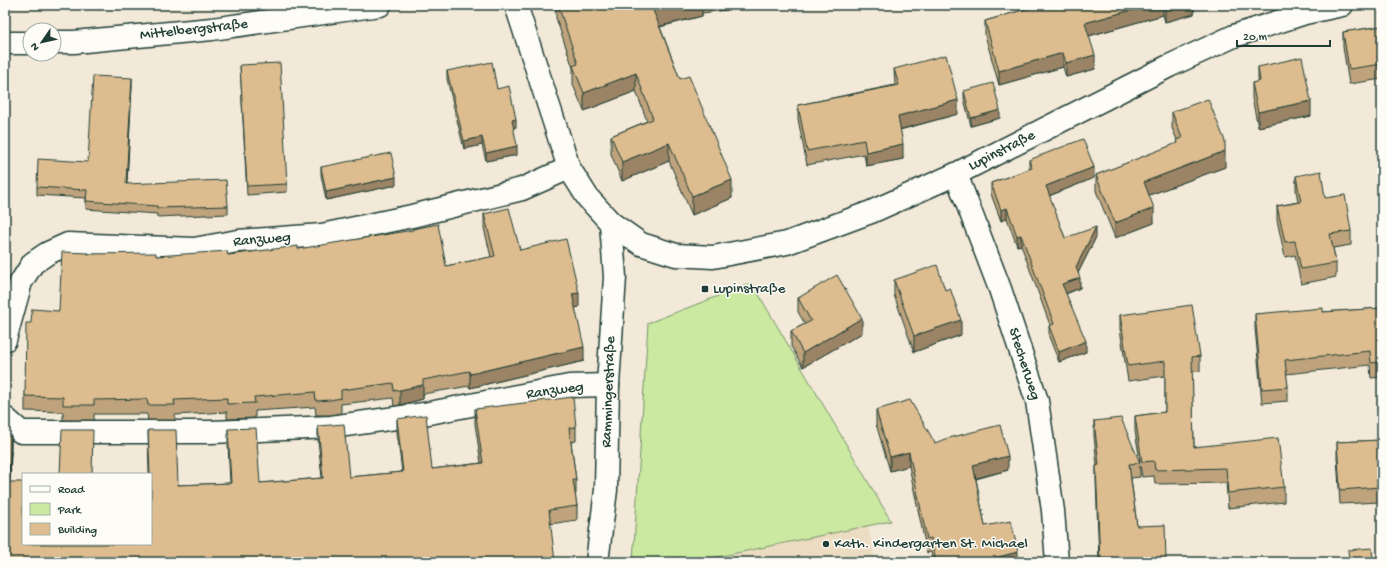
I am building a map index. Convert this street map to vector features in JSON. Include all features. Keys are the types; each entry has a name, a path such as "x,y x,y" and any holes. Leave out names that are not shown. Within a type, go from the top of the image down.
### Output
{"street":[{"name":"Mittelbergstraße","path":"62,42 212,29 380,5"},
{"name":"Lupinstraße","path":"516,5 569,168 588,198 611,223 641,244 676,255 712,258 788,242 872,212 956,174 1169,66 1234,36 1305,13 1342,5"},
{"path":"5,43 22,43"},
{"name":"Ranzweg","path":"5,340 21,282 33,263 48,253 68,244 194,249 238,241 322,235 412,216 522,189 569,168"},
{"name":"Stecherweg","path":"956,174 1000,289 1037,401 1053,511 1057,562"},
{"name":"Rammingerstraße","path":"597,562 606,490 608,385 615,277 611,223"},
{"name":"Ranzweg","path":"5,418 22,432 211,432 331,427 424,414 569,386 608,385"}],"shaded area":[{"name":"Kath. Kindergarten St. Michael","path":"868,525 875,562 693,562"}],"green space":[{"path":"752,283 891,521 693,562 633,562 648,323"}],"building":[{"path":"558,5 674,5 653,10 680,79 689,76 732,180 692,196 669,143 622,162 611,136 653,119 636,73 584,93 573,66 578,64"},
{"path":"1040,5 1149,5 1085,23 1095,55 1066,63 1063,53 999,71 985,21"},
{"path":"1382,26 1382,64 1349,69 1343,32"},
{"path":"946,55 958,100 898,116 903,144 866,152 864,140 807,151 798,105 899,85 894,69"},
{"path":"1302,57 1311,101 1258,112 1252,83 1260,81 1258,67"},
{"path":"492,62 497,89 509,86 516,119 512,120 517,146 486,153 482,137 464,141 447,71"},
{"path":"280,63 287,184 247,186 240,65"},
{"path":"93,76 132,78 126,184 226,180 228,206 157,208 157,206 86,201 87,190 37,187 38,159 88,162"},
{"path":"993,83 1000,110 971,118 964,91"},
{"path":"1208,99 1225,141 1225,151 1144,182 1154,208 1115,223 1096,175 1177,143 1176,140 1182,138 1172,112"},
{"path":"1083,139 1094,167 1046,186 1065,238 1096,227 1076,267 1080,278 1062,284 1086,341 1059,352 1049,326 1054,324 1021,235 1017,236 1007,208 1001,210 991,183 1032,168 1029,160"},
{"path":"391,153 396,177 326,192 321,167"},
{"path":"1321,171 1325,198 1345,195 1351,231 1330,234 1336,263 1301,269 1295,241 1285,242 1277,206 1301,202 1296,176"},
{"path":"509,208 520,250 566,239 579,293 572,294 584,347 470,374 469,371 423,380 423,385 400,390 394,391 393,383 341,390 341,398 330,400 316,401 315,392 254,397 255,403 227,404 227,398 174,400 175,405 148,405 147,399 94,400 94,405 63,405 63,397 25,396 26,323 31,323 32,309 59,311 62,252 88,254 156,253 156,256 227,251 228,255 298,246 298,249 413,230 438,224 446,266 495,256 484,214"},
{"path":"937,265 945,290 950,288 961,320 914,336 894,280"},
{"path":"837,275 862,318 803,353 791,331 811,321 798,298"},
{"path":"1192,305 1200,356 1192,357 1194,447 1278,438 1284,487 1228,493 1226,468 1155,470 1154,461 1142,462 1135,416 1165,412 1165,361 1128,366 1120,315"},
{"path":"1323,308 1323,312 1382,308 1382,362 1371,363 1370,351 1285,360 1288,387 1262,389 1255,314"},
{"path":"573,397 576,427 569,428 576,480 573,480 577,506 549,510 555,562 5,562 5,436 11,436 9,482 22,482 22,545 152,545 152,473 150,473 148,430 176,430 178,485 231,483 228,429 256,428 260,483 323,478 318,426 344,424 349,477 403,472 397,419 426,415 432,469 483,463 475,409"},
{"path":"910,400 935,443 1000,425 1008,456 973,465 985,526 1011,521 1018,552 994,558 995,562 936,562 931,538 927,539 909,452 890,457 876,410"},
{"path":"1121,418 1140,463 1129,464 1137,526 1165,525 1166,562 1100,562 1096,466 1099,465 1094,421"},
{"path":"62,430 93,430 92,473 60,473"},
{"path":"1382,440 1381,515 1380,487 1340,490 1337,442"},
{"path":"1372,548 1373,562 1302,562 1349,559 1348,550"}],"place":[{"name":"Lupinstraße","path":"705,289"},
{"name":"Kath. Kindergarten St. Michael","path":"826,544"}]}
